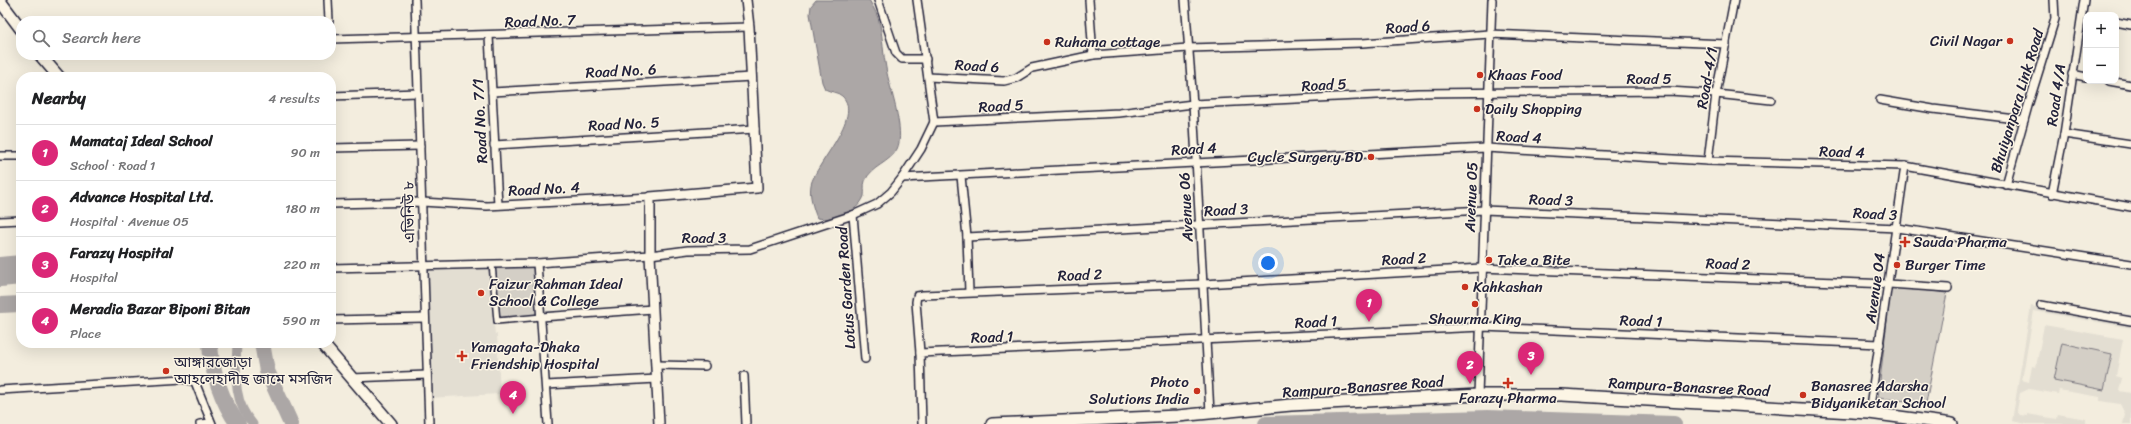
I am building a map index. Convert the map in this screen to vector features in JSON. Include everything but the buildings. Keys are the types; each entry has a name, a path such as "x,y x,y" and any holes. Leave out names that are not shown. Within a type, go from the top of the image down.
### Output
{"main road":[{"path":"0,1 4,12 16,24"},
{"path":"47,60 55,72"},
{"path":"326,348 391,424"},
{"name":"Rampura-Banasree Road","path":"992,424 1210,413 1291,405 1478,395 1562,395 1869,413 1952,424"}],"street":[{"path":"328,0 329,16"},
{"name":"এভিনিউ ৮","path":"415,0 429,424"},
{"path":"746,0 750,27 754,129"},
{"path":"878,0 896,53 902,59 926,58"},
{"path":"917,0 934,122"},
{"path":"1089,0 1093,55"},
{"name":"Avenue 06","path":"1185,0 1193,104 1210,413"},
{"name":"Avenue 05","path":"1478,395 1482,327 1481,268 1492,0"},
{"name":"Road-4/1","path":"1708,161 1716,94 1734,0"},
{"name":"Bhuiyanpara Link Road","path":"2006,185 2055,19 2054,0"},
{"name":"Road 4/A","path":"2084,0 2084,12"},
{"name":"Road 4/A","path":"2052,194 2064,134 2072,74 2083,21"},
{"path":"2119,23 2131,25"},
{"name":"Road No. 7","path":"336,39 488,36 750,27"},
{"name":"Road 6","path":"928,77 1004,81 1016,78 1032,68 1093,55 1188,48 1362,43 1490,34 1726,44"},
{"name":"Road No. 7/1","path":"488,36 498,205"},
{"path":"2072,74 2083,76"},
{"name":"Road No. 6","path":"492,92 752,77"},
{"path":"2119,83 2131,85"},
{"name":"Road 5","path":"934,122 1119,113 1193,104 1488,92 1669,91 1771,100"},
{"path":"336,96 418,93"},
{"path":"1880,100 1933,110 2024,120"},
{"name":"Road 3","path":"336,268 423,267 536,263 650,255 688,250 750,249 853,215 877,204 891,192 902,178 921,149 934,122"},
{"name":"Road No. 5","path":"494,145 754,129"},
{"name":"Road No. 4","path":"336,204 422,202 498,205 650,197 757,188 754,129"},
{"path":"2064,134 2131,144"},
{"path":"336,148 420,146"},
{"name":"Road 4","path":"902,178 1486,148 1708,161 1905,166 2052,194 2131,207"},
{"path":"0,156 16,156"},
{"name":"Avenue 04","path":"1869,413 1905,166"},
{"path":"961,176 967,237 969,292"},
{"path":"650,197 650,255 659,424"},
{"name":"Road 3","path":"967,237 1484,210 1897,228 2131,264"},
{"name":"Lotus Garden Road","path":"853,215 864,359"},
{"path":"0,221 16,220"},
{"path":"536,263 548,424"},
{"path":"492,264 497,321 653,308"},
{"name":"Road 2","path":"920,353 916,302 918,296 969,292 1203,284 1481,268 1889,284 1948,288"},
{"path":"2041,305 2131,321"},
{"path":"336,320 425,318"},
{"name":"Road 1","path":"920,353 1206,341 1482,327 1880,344"},
{"path":"920,353 922,424"},
{"path":"657,365 705,366"},
{"path":"351,378 427,375"},
{"path":"744,376 746,424"},
{"path":"0,390 175,379 195,382 212,424 200,424"},
{"path":"546,385 657,379"}],"shaded area":[{"path":"816,0 869,0 876,12 880,25 885,63 900,131 897,149 894,154 872,172 865,181 864,196 861,202 851,211 837,217 823,219 817,218 811,197 811,185 814,176 843,127 847,115 847,105 842,96 825,89 822,82 810,14 811,6"},
{"path":"537,263 494,324 495,334 497,334 500,394 428,398 423,267"},
{"path":"537,263 541,320 494,324 492,264"},
{"path":"1891,286 1947,293 1926,403 1878,398"},
{"path":"2031,306 2131,324 2131,328 2034,311 2022,380 2029,382 2032,366 2036,367 2044,325 2123,339 2116,376 2122,378 2119,391 2131,393 2131,424 2123,424 2125,414 2120,404 2100,401 2100,397 2059,390 2058,394 2029,389 2020,393 2017,411 2020,415 2027,416 2027,414 2057,419 2058,414 2086,419 2086,424 2027,424 2012,421"},
{"path":"2062,343 2112,354 2104,390 2054,380"}],"waterway":[{"path":"0,265 16,263"},
{"path":"0,279 16,277"},
{"path":"0,305 16,304"},
{"path":"210,348 218,385 227,406 238,424"},
{"path":"237,348 236,375 238,396 246,415 253,424"},
{"path":"263,348 267,371 291,424"},
{"path":"1266,424 1488,418 1674,424"}],"place":[{"name":"Civil Nagar","path":"2010,41"},
{"name":"Ruhama cottage","path":"1047,42"},
{"name":"Khaas Food","path":"1480,75"},
{"name":"Daily Shopping","path":"1477,109"},
{"name":"Cycle Surgery BD","path":"1371,157"},
{"name":"Sauda Pharma","path":"1905,242"},
{"name":"Take a Bite","path":"1489,260"},
{"name":"Burger Time","path":"1897,265"},
{"name":"Kahkashan","path":"1465,287"},
{"name":"Faizur Rahman Ideal School & College","path":"481,293"},
{"name":"Shawrma King","path":"1475,304"},
{"name":"Mamataj Ideal School","path":"1369,322"},
{"name":"Yamagata-Dhaka Friendship Hospital","path":"462,356"},
{"name":"আঙ্গারজোড়া আহলেহাদীছ জামে মসজিদ","path":"166,371"},
{"name":"Farazy Hospital","path":"1531,375"},
{"name":"Farazy Pharma","path":"1508,383"},
{"name":"Advance Hospital Ltd.","path":"1470,384"},
{"name":"Photo Solutions India","path":"1197,391"},
{"name":"Banasree Adarsha Bidyaniketan School","path":"1803,395"},
{"name":"Meradia Bazar Biponi Bitan","path":"513,414"}]}
